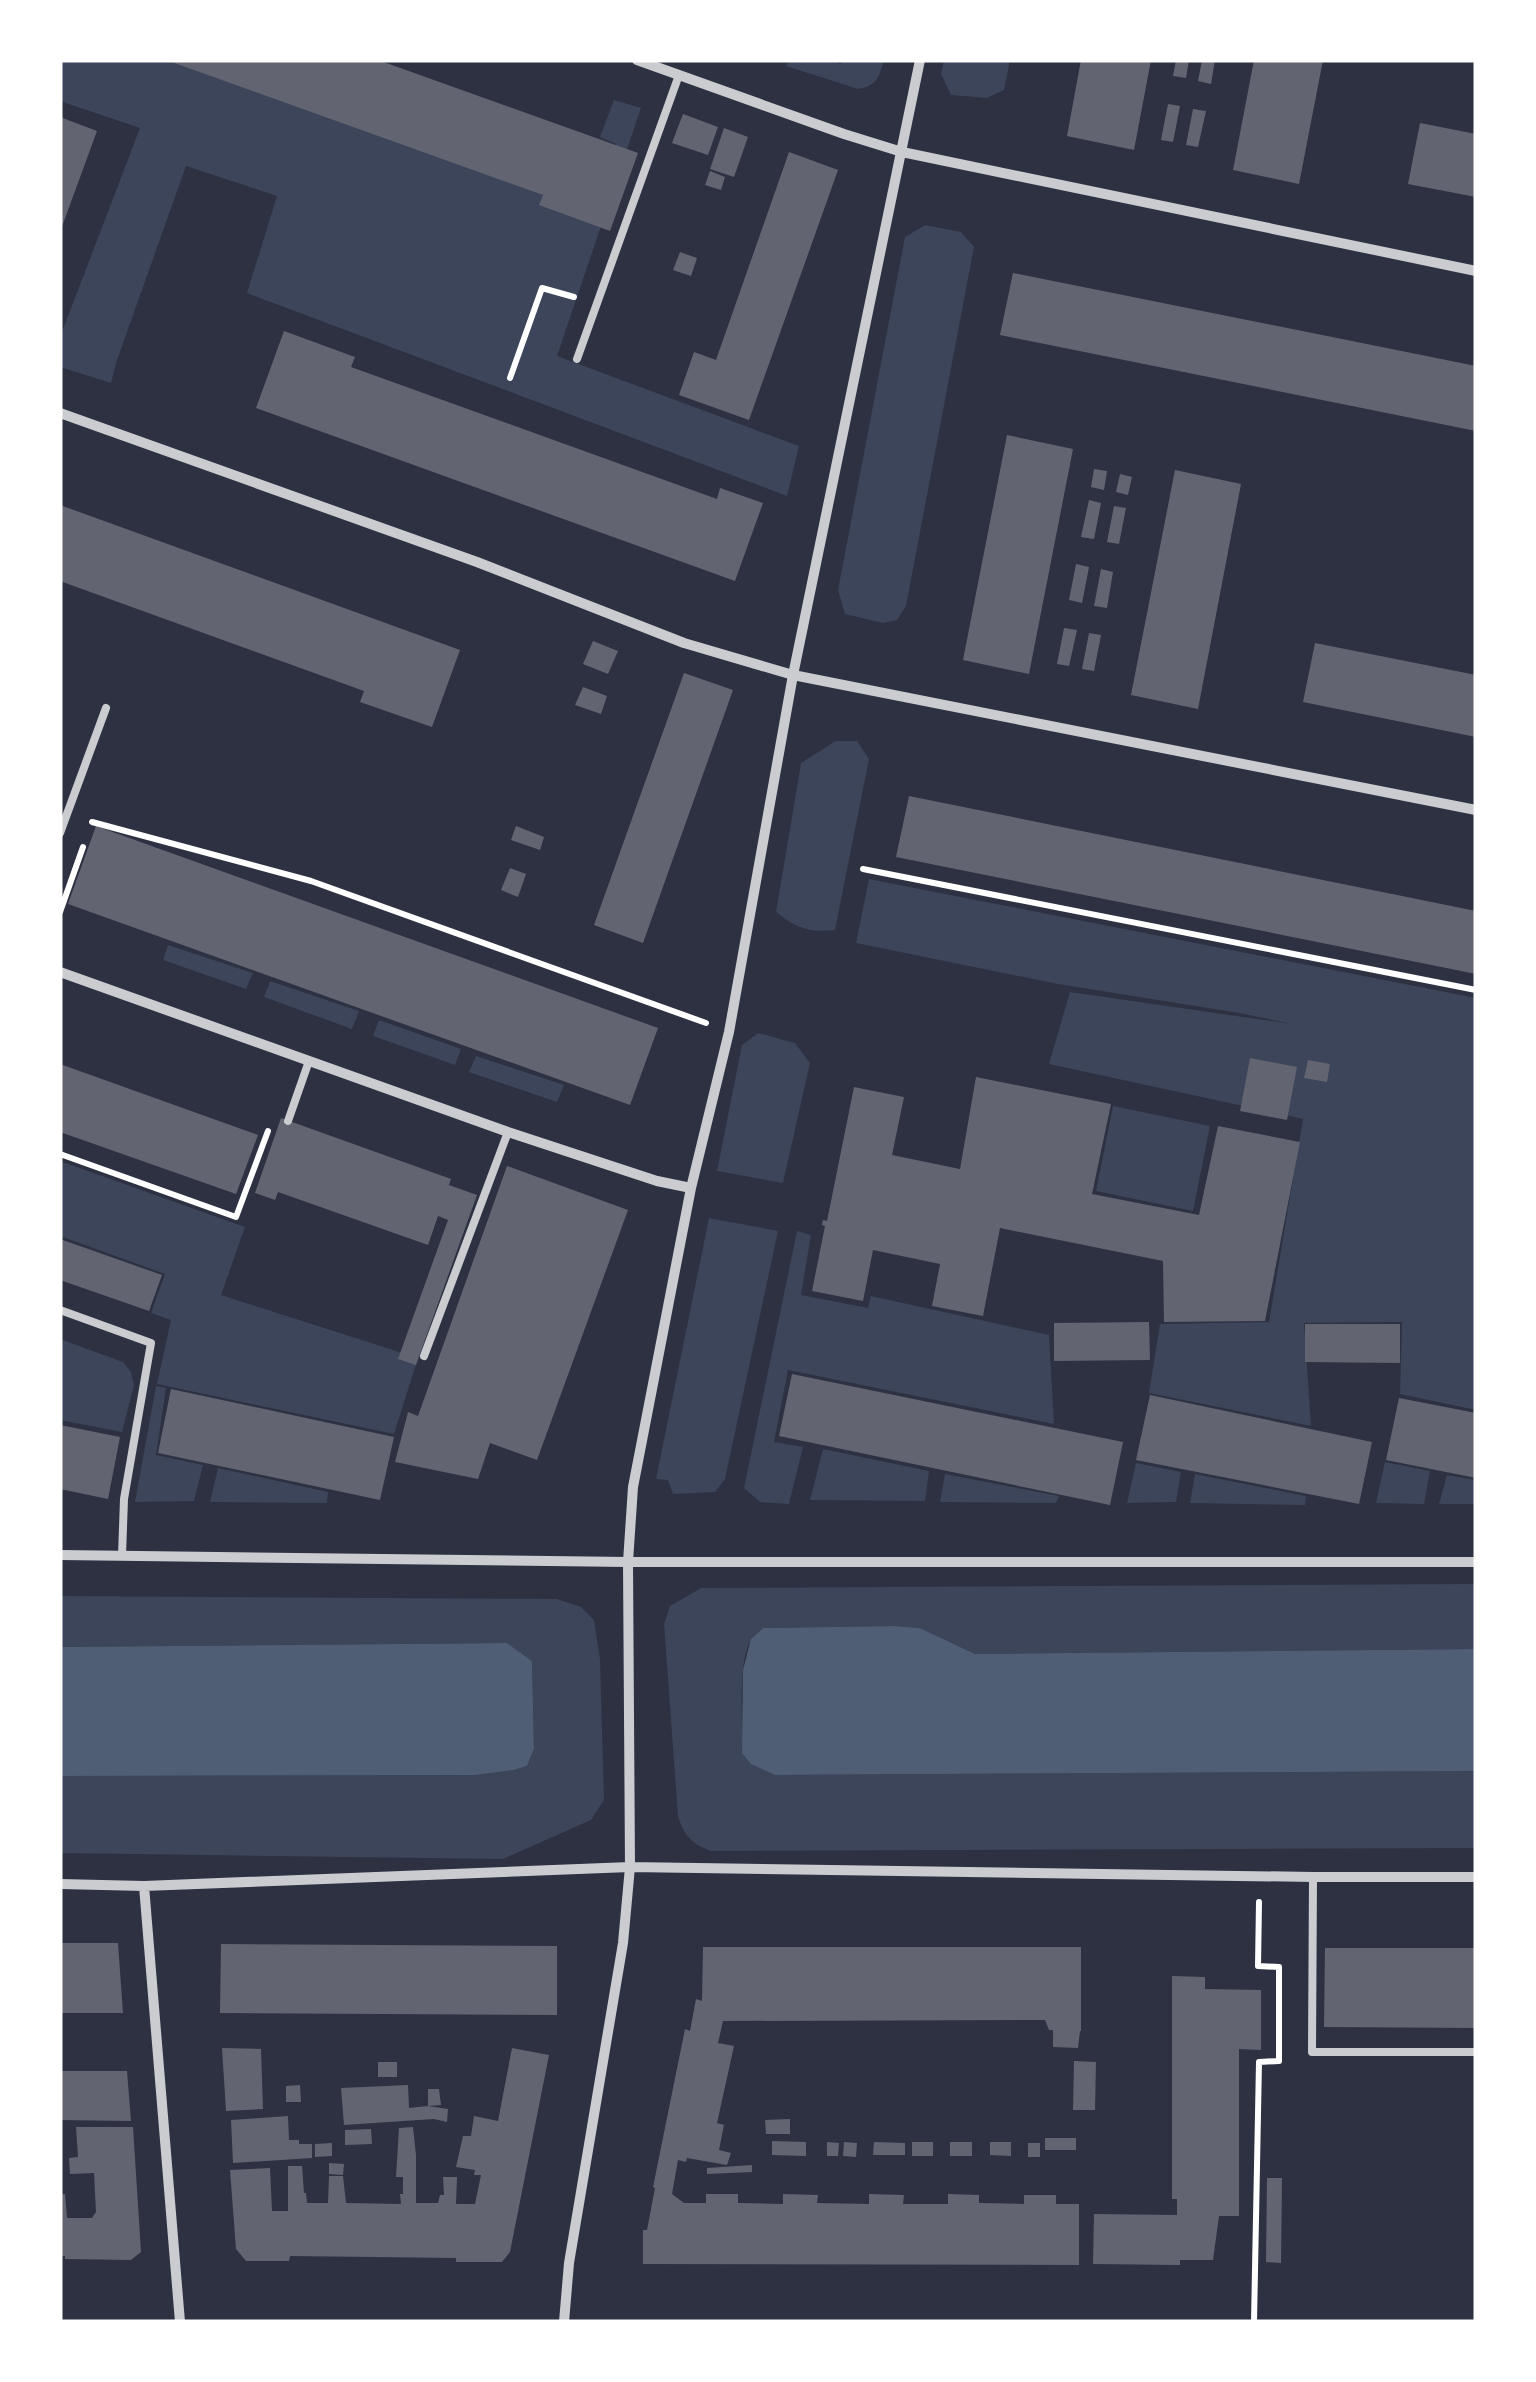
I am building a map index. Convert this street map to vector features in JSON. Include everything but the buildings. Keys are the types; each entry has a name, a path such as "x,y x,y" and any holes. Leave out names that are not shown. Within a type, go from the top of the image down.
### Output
{"street":[{"path":"637,60 902,152 1476,272"},
{"path":"564,2322 569,2263 623,1943 630,1867 628,1562 632,1487 691,1188 730,1032 793,676 920,60"},
{"path":"60,413 478,562 684,643 793,676 1476,810"},
{"path":"60,972 508,1132 657,1181 691,1188"},
{"path":"60,1555 628,1562 1476,1562"},
{"path":"60,1884 144,1886 630,1867 1476,1877"},
{"path":"144,1886 180,2322"}],"lane":[{"path":"577,359 679,75"},
{"path":"60,833 106,708"},
{"path":"288,1121 309,1061"},
{"path":"424,1356 508,1132"},
{"path":"60,1310 151,1343 124,1499 122,1556"},
{"path":"1313,1877 1312,2052 1476,2052"}],"path":[{"path":"510,378 542,288 596,304"},
{"path":"60,912 92,821 311,881 730,1032"},
{"path":"863,869 1476,990"},
{"path":"60,1154 236,1217 270,1128"},
{"path":"1254,2322 1259,2062 1279,2061 1279,1967 1258,1966 1260,1876"}],"shaded area":[{"path":"60,60 181,60 595,205 616,144 600,137 614,100 641,108 557,356 799,446 787,496 247,293 277,196 186,166 111,383 60,367 60,337 140,128 60,101"},
{"path":"789,60 829,60 841,64 843,60 884,60 876,80 858,89 786,66"},
{"path":"944,60 1010,60 1004,90 987,98 951,95 941,74"},
{"path":"925,225 961,232 974,247 906,606 897,620 883,623 845,614 838,590 905,237"},
{"path":"836,741 857,741 869,759 835,930 818,931 797,926 776,912 801,763"},
{"path":"869,879 1476,998 1476,1410 1400,1394 1402,1322 1304,1323 1311,1426 1149,1393 1160,1324 1269,1322 1303,1119 1049,1064 1070,992 1292,1024 1058,984 856,943"},
{"path":"168,945 253,973 246,989 163,960"},
{"path":"270,981 359,1011 352,1029 264,997"},
{"path":"379,1020 461,1049 455,1065 373,1036"},
{"path":"758,1033 795,1043 810,1063 783,1183 717,1171 742,1045"},
{"path":"476,1056 564,1085 557,1102 469,1072"},
{"path":"1113,1106 1210,1126 1193,1211 1096,1191"},
{"path":"60,1161 245,1227 221,1295 418,1358 394,1434 157,1384 171,1320 151,1313 165,1274 60,1236"},
{"path":"709,1218 778,1231 725,1479 715,1492 673,1494 668,1480 656,1479"},
{"path":"797,1231 811,1235 801,1295 868,1308 871,1296 1049,1335 1054,1424 788,1370 774,1442 803,1447 789,1504 760,1502 744,1488"},
{"path":"60,1339 123,1362 131,1372 134,1385 122,1432 60,1420"},
{"path":"156,1386 166,1388 156,1455 203,1465 194,1501 135,1502"},
{"path":"823,1449 929,1471 925,1501 810,1500"},
{"path":"1385,1462 1430,1471 1424,1504 1376,1503"},
{"path":"1136,1463 1181,1472 1176,1502 1127,1503"},
{"path":"218,1468 328,1492 327,1503 210,1502"},
{"path":"945,1474 1059,1496 1056,1503 940,1502"},
{"path":"1195,1474 1306,1496 1305,1505 1190,1503"},
{"path":"1447,1475 1476,1480 1476,1504 1439,1504"},
{"path":"1476,1584 1476,1649 975,1654 920,1628 763,1628 751,1639 747,1650 742,1695 743,1753 775,1775 1476,1771 1476,1848 711,1851 690,1838 678,1816 664,1624 670,1606 701,1588"},
{"path":"60,1596 557,1599 581,1607 594,1620 600,1659 604,1800 591,1820 503,1859 60,1853 60,1776 476,1775 527,1766 534,1749 532,1661 507,1643 60,1647"},
{"path":"763,1628 920,1628 975,1654 1476,1649 1476,1771 775,1775 751,1764 742,1753 743,1670 751,1639"},
{"path":"507,1643 532,1661 534,1749 527,1766 514,1770 476,1775 60,1776 60,1647"}]}
